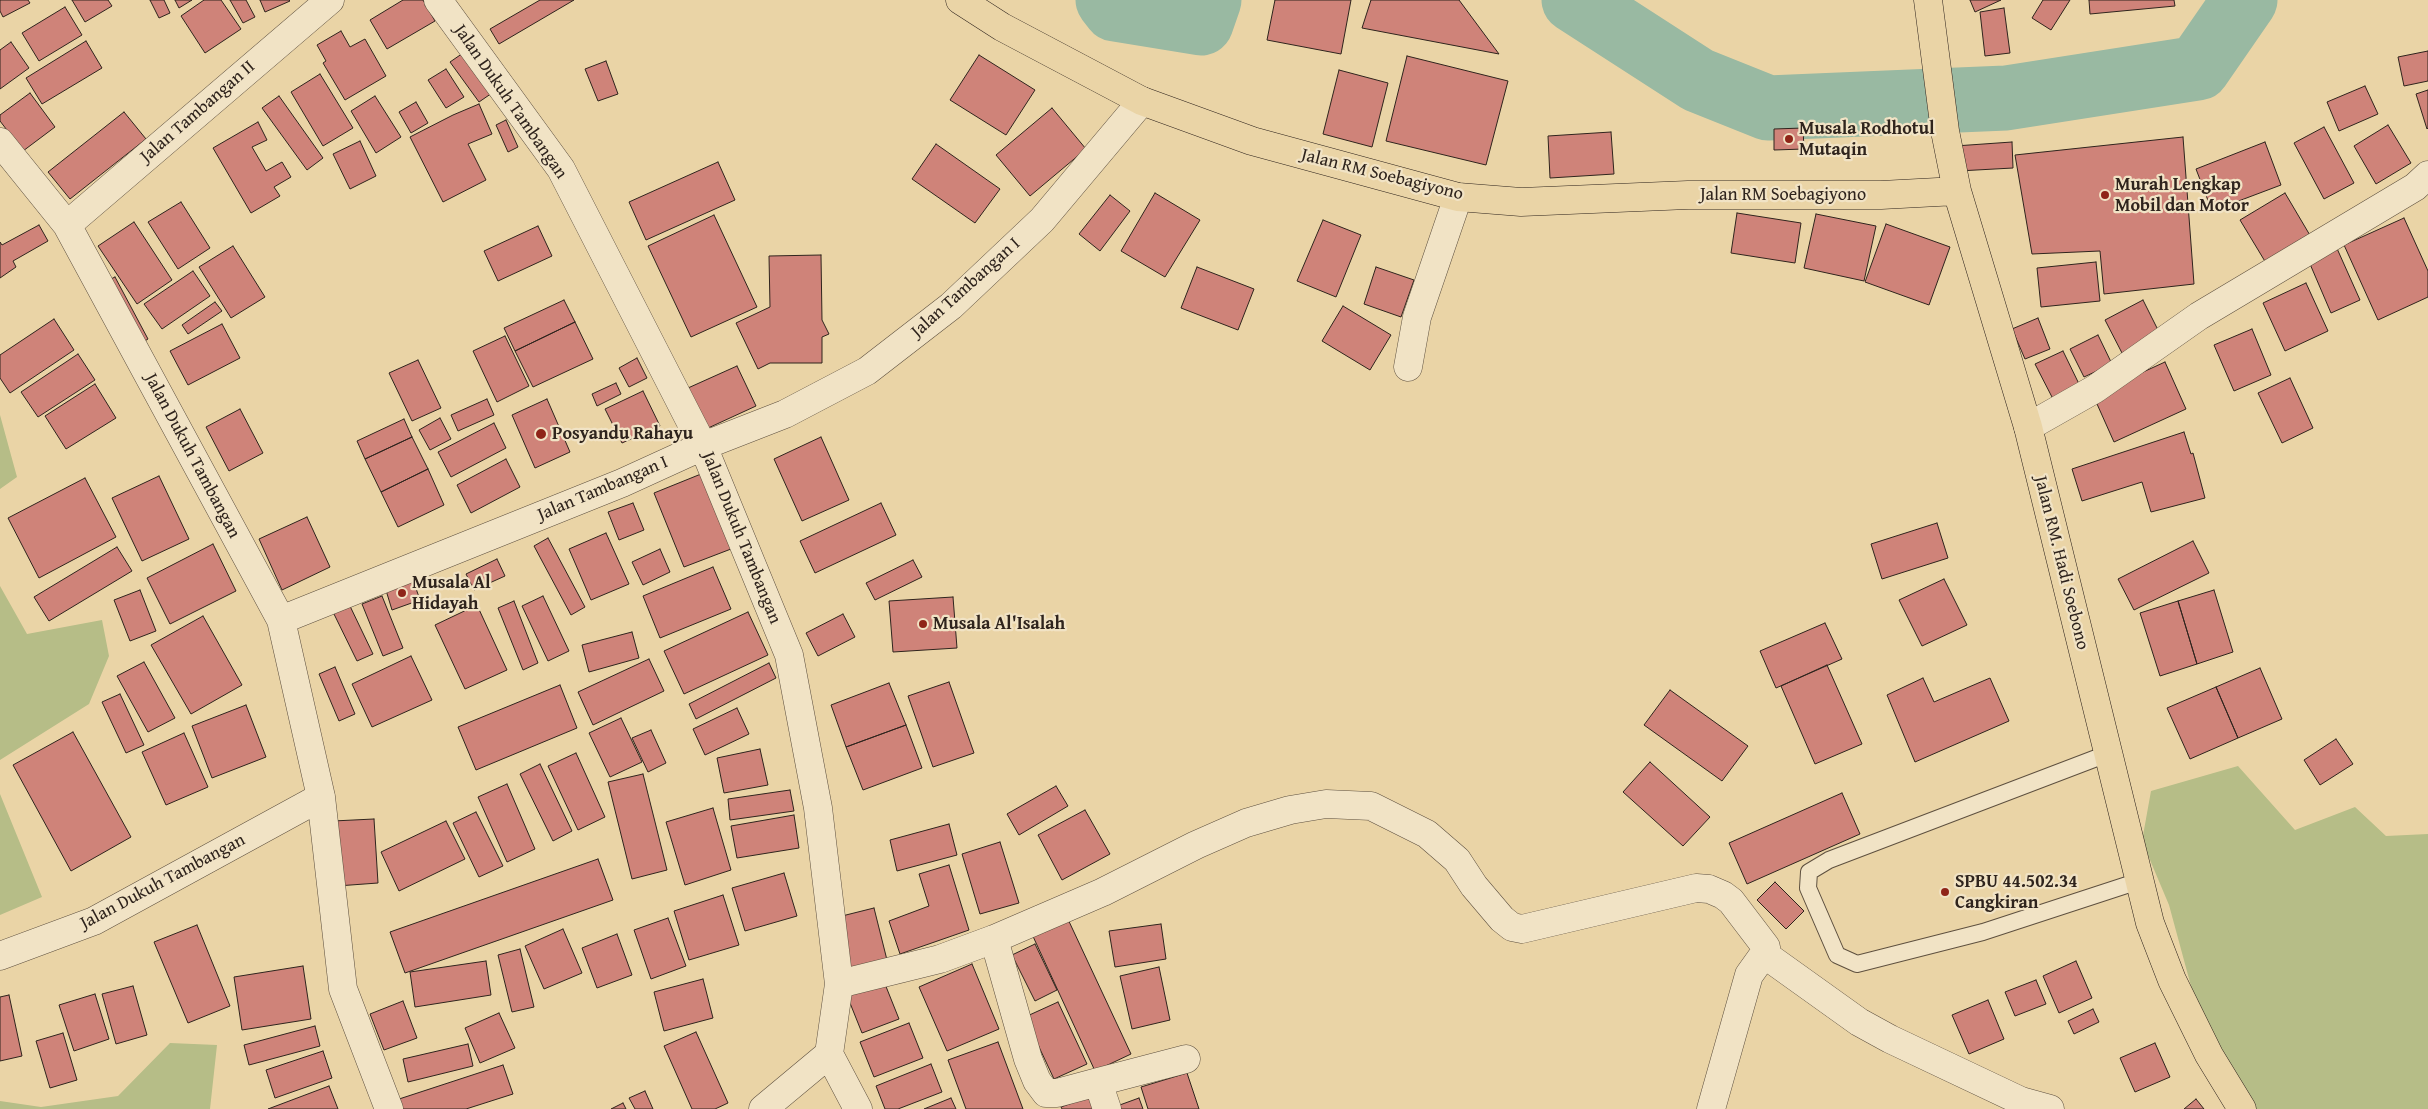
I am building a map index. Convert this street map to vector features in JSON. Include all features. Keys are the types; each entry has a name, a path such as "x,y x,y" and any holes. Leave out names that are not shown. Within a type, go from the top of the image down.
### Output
{"main road":[{"name":"Jalan RM Soebagiyono","path":"960,0 1002,27 1142,100 1252,141 1458,197 1521,202 1688,196 1881,195 1958,191"},
{"name":"Jalan RM. Hadi Soebono","path":"1928,0 1945,131 1958,191 2028,427 2150,923 2172,980 2209,1055 2242,1109"}],"street":[{"name":"Jalan Tambangan II","path":"67,225 330,0"},
{"name":"Jalan Dukuh Tambangan","path":"438,0 561,169 703,446 789,655 818,808 839,984 829,1054"},
{"name":"Jalan Tambangan I","path":"281,620 622,483 703,446 785,414 867,371 951,306 1042,220 1142,100"},
{"name":"Jalan Dukuh Tambangan","path":"0,142 67,225 281,620 321,797 343,989 389,1109"},
{"path":"2028,427 2095,389 2199,316 2415,187 2428,175"},
{"path":"1408,367 1417,317 1458,197"},
{"name":"Jalan Dukuh Tambangan","path":"0,956 94,921 321,797"},
{"path":"839,984 940,959 994,938 1103,892 1196,845 1246,824 1290,810 1326,804 1370,806 1427,834 1458,860 1474,886 1502,920 1512,927 1522,929 1696,888 1709,889 1731,901 1766,947 1764,954 1749,975 1710,1109"},
{"path":"994,938 1028,1059 1037,1081 1046,1093 1058,1093 1186,1059"},
{"path":"1764,954 1859,1022 1890,1039 2021,1101 2050,1109"},
{"path":"763,1109 829,1054 858,1109"},
{"path":"1098,1082 1107,1109"}],"lane":[{"path":"2107,754 1829,860 1808,872 1808,888 1837,956 1857,964 1982,932 2139,881"}],"green space":[{"path":"0,415 17,477 0,489"},
{"path":"0,586 27,634 102,620 109,656 89,704 0,760"},
{"path":"2238,766 2295,830 2355,807 2386,836 2428,834 2428,1109 2249,1109 2201,1023 2169,905 2142,841 2151,791"},
{"path":"0,794 42,897 0,915"},
{"path":"170,1043 217,1045 210,1109 0,1109 0,1101 41,1107 118,1096"}],"building":[{"path":"0,0 28,0 30,3 3,17 0,11"},
{"path":"72,0 108,0 112,6 85,22"},
{"path":"150,0 164,0 170,13 159,18"},
{"path":"175,0 192,0 179,8"},
{"path":"204,0 221,0 241,29 205,53 181,16"},
{"path":"230,0 246,0 255,17 243,23"},
{"path":"260,0 289,0 290,1 265,12"},
{"path":"403,0 423,0 435,21 387,49 370,20"},
{"path":"540,0 574,0 499,44 490,29"},
{"path":"1275,0 1351,0 1341,54 1267,40"},
{"path":"1371,0 1459,0 1499,54 1362,28"},
{"path":"1970,0 2001,0 1975,12"},
{"path":"2043,0 2070,0 2051,30 2032,18"},
{"path":"2089,0 2174,0 2175,6 2090,14"},
{"path":"65,7 82,35 39,61 22,33"},
{"path":"2004,8 2010,53 1985,56 1980,12"},
{"path":"341,31 350,47 365,39 386,76 345,100 323,63 326,61 317,45"},
{"path":"86,41 102,68 42,104 26,78"},
{"path":"11,42 29,68 0,89 0,50"},
{"path":"466,51 495,91 479,102 450,62"},
{"path":"2428,51 2428,81 2404,86 2398,57"},
{"path":"979,55 1035,90 1006,135 950,100"},
{"path":"1407,56 1508,81 1486,165 1386,141"},
{"path":"606,61 618,94 598,101 585,69"},
{"path":"446,69 464,97 446,108 428,80"},
{"path":"1339,70 1388,83 1372,147 1323,134"},
{"path":"320,74 353,128 323,146 291,92"},
{"path":"2365,86 2378,114 2339,131 2327,102"},
{"path":"2428,90 2428,128 2427,129 2416,94"},
{"path":"30,93 55,127 23,151 0,121 0,115"},
{"path":"279,96 323,158 307,170 262,108"},
{"path":"375,96 401,137 376,153 351,111"},
{"path":"416,102 428,123 411,133 399,112"},
{"path":"479,104 492,134 468,144 486,180 443,202 410,137"},
{"path":"1052,108 1086,149 1030,196 996,155"},
{"path":"124,112 146,139 70,199 48,172"},
{"path":"506,120 518,147 508,152 496,125"},
{"path":"258,122 267,140 252,147 266,171 282,162 291,177 274,187 280,196 251,213 213,148"},
{"path":"2388,125 2411,163 2376,184 2354,146"},
{"path":"2324,127 2354,183 2324,199 2294,143"},
{"name":"Musala Rodhotul Mutaqin","path":"1803,128 1804,149 1774,150 1774,129"},
{"path":"1611,132 1614,174 1550,178 1548,136"},
{"name":"Murah Lengkap Mobil dan Motor","path":"2183,137 2194,284 2104,294 2100,251 2032,254 2015,155"},
{"path":"360,141 376,176 350,189 333,154"},
{"path":"2012,142 2013,168 1958,171 1955,146"},
{"path":"2265,142 2281,185 2212,211 2196,169"},
{"path":"936,144 1000,189 975,223 912,179"},
{"path":"718,162 735,200 646,240 629,202"},
{"path":"1155,193 1200,220 1165,277 1121,251"},
{"path":"2285,193 2311,237 2266,263 2240,220"},
{"path":"1110,195 1130,211 1100,251 1079,234"},
{"path":"181,202 210,248 178,269 148,222"},
{"path":"1737,213 1801,223 1795,263 1731,253"},
{"path":"1816,214 1876,226 1864,281 1804,268"},
{"path":"714,215 757,307 691,337 648,246"},
{"path":"2404,218 2428,271 2428,297 2378,320 2344,245"},
{"path":"1323,220 1361,235 1336,297 1297,281"},
{"path":"134,222 172,280 137,304 98,246"},
{"path":"1886,224 1950,247 1929,305 1865,282"},
{"path":"39,225 48,241 13,261 16,267 0,278 0,242 2,245"},
{"path":"538,226 552,256 498,281 484,251"},
{"path":"2335,244 2360,300 2331,313 2307,257"},
{"path":"233,246 265,297 231,318 199,267"},
{"path":"821,255 822,320 829,334 822,337 822,363 770,363 758,369 736,323 770,307 769,256"},
{"path":"2096,262 2100,301 2041,307 2037,268"},
{"path":"1197,267 1254,289 1238,330 1181,308"},
{"path":"1376,267 1414,280 1401,317 1364,304"},
{"path":"193,271 210,296 162,329 144,304"},
{"path":"115,277 148,339 140,344 107,281"},
{"path":"2306,283 2328,331 2285,351 2263,303"},
{"path":"564,300 575,322 515,351 504,328"},
{"path":"2143,300 2160,334 2122,353 2105,320"},
{"path":"215,302 222,311 188,334 182,325"},
{"path":"1343,306 1391,335 1370,370 1322,341"},
{"path":"2038,318 2050,349 2025,359 2012,329"},
{"path":"54,319 74,350 10,393 0,378 0,355"},
{"path":"575,322 593,359 533,387 515,351"},
{"path":"222,324 240,358 188,385 170,351"},
{"path":"2252,329 2271,375 2234,391 2214,345"},
{"path":"2098,335 2112,364 2084,377 2070,349"},
{"path":"505,336 529,386 497,402 473,351"},
{"path":"2063,351 2080,386 2053,399 2035,364"},
{"path":"78,354 95,380 38,417 21,392"},
{"path":"637,358 647,378 629,387 619,368"},
{"path":"418,360 441,408 412,421 389,373"},
{"path":"2165,362 2186,409 2114,442 2093,395"},
{"path":"737,366 756,406 706,429 688,388"},
{"path":"2290,378 2313,428 2282,443 2258,393"},
{"path":"616,383 621,394 597,406 592,394"},
{"path":"95,384 116,418 66,449 45,416"},
{"path":"643,391 660,426 622,443 605,409"},
{"path":"487,399 494,415 458,431 451,415"},
{"name":"Posyandu Rahayu","path":"547,399 570,452 535,468 512,415"},
{"path":"240,409 263,453 229,471 206,427"},
{"path":"440,418 451,439 430,450 419,430"},
{"path":"404,419 412,437 365,459 357,441"},
{"path":"494,423 506,448 451,477 438,452"},
{"path":"2184,432 2191,454 2193,453 2205,498 2151,512 2142,482 2082,501 2072,469"},
{"path":"412,437 428,469 381,492 365,459"},
{"path":"821,437 849,500 802,521 774,459"},
{"path":"506,459 520,487 471,513 457,485"},
{"path":"428,469 444,505 398,527 381,492"},
{"path":"701,474 731,549 684,567 654,493"},
{"path":"159,476 189,539 142,561 112,498"},
{"path":"85,478 116,537 39,578 8,518"},
{"path":"633,503 644,530 619,540 608,512"},
{"path":"881,503 896,535 815,573 800,541"},
{"path":"307,517 330,567 282,590 259,539"},
{"path":"1937,523 1948,558 1882,579 1871,544"},
{"path":"606,533 629,584 591,600 569,549"},
{"path":"548,538 585,607 571,615 534,546"},
{"path":"2193,541 2209,573 2134,610 2118,579"},
{"path":"213,544 236,591 170,624 147,578"},
{"path":"117,547 132,571 49,621 34,597"},
{"path":"660,549 670,572 643,585 632,562"},
{"path":"497,559 505,576 474,590 466,574"},
{"path":"913,560 922,577 875,600 866,583"},
{"path":"713,567 731,609 660,638 643,596"},
{"name":"Musala Al Hidayah","path":"412,577 420,600 392,610 385,587"},
{"path":"1944,579 1967,625 1922,646 1899,600"},
{"path":"140,590 156,631 130,641 114,600"},
{"path":"2214,590 2233,652 2197,664 2178,601"},
{"path":"382,596 403,648 383,656 362,604"},
{"path":"543,596 569,651 548,661 522,606"},
{"name":"Musala Al'Isalah","path":"953,597 957,648 893,652 889,601"},
{"path":"514,601 538,663 523,670 498,608"},
{"path":"2178,601 2197,664 2160,676 2140,613"},
{"path":"349,604 373,654 357,661 333,612"},
{"path":"477,605 507,670 465,689 435,625"},
{"path":"748,612 768,655 684,694 664,651"},
{"path":"843,614 855,637 818,656 806,633"},
{"path":"203,616 242,685 191,714 151,645"},
{"path":"1825,623 1842,659 1776,688 1760,651"},
{"path":"632,632 639,658 589,672 582,645"},
{"path":"411,656 432,700 372,727 352,684"},
{"path":"649,659 664,691 593,725 578,692"},
{"path":"144,662 175,718 148,732 117,676"},
{"path":"769,663 776,678 696,719 689,704"},
{"path":"1827,665 1862,744 1815,764 1781,686"},
{"path":"335,667 355,714 339,721 319,674"},
{"path":"2260,668 2282,719 2238,738 2216,687"},
{"path":"1923,678 1934,702 1990,678 2009,721 1915,762 1887,695"},
{"path":"949,682 974,753 933,767 908,696"},
{"path":"889,683 906,725 846,747 831,705"},
{"path":"560,685 577,728 476,770 458,727"},
{"path":"2216,687 2238,738 2190,759 2167,708"},
{"path":"1670,690 1748,746 1722,781 1644,725"},
{"path":"120,694 144,745 126,753 102,702"},
{"path":"246,705 266,757 212,778 192,726"},
{"path":"737,708 749,734 705,755 693,729"},
{"path":"621,718 642,762 610,777 589,733"},
{"path":"906,725 922,768 863,790 846,747"},
{"path":"651,730 666,763 648,772 632,738"},
{"path":"73,732 131,837 71,871 13,765"},
{"path":"184,733 208,787 166,805 142,752"},
{"path":"2336,739 2353,764 2320,785 2304,760"},
{"path":"760,749 768,785 724,793 717,758"},
{"path":"576,753 605,817 578,830 548,766"},
{"path":"1650,762 1710,817 1683,846 1623,792"},
{"path":"540,764 572,831 553,841 520,774"},
{"path":"643,774 667,870 632,879 608,782"},
{"path":"507,784 535,849 507,862 478,797"},
{"path":"1056,786 1068,806 1019,835 1007,814"},
{"path":"790,790 794,811 730,820 728,799"},
{"path":"1842,793 1860,834 1747,884 1729,843"},
{"path":"713,808 731,870 685,885 666,822"},
{"path":"1085,810 1110,854 1062,880 1038,835"},
{"path":"476,812 503,866 479,877 453,823"},
{"path":"794,815 799,848 737,858 731,826"},
{"path":"374,819 378,883 337,886 333,821"},
{"path":"446,821 465,859 399,891 381,852"},
{"path":"949,824 957,855 897,871 890,840"},
{"path":"1000,842 1019,903 980,914 962,854"},
{"path":"598,859 613,900 405,973 390,932"},
{"path":"949,865 969,930 900,954 889,921 929,906 919,874"},
{"path":"784,873 797,916 745,931 732,888"},
{"path":"1775,882 1804,911 1786,929 1757,900"},
{"path":"723,895 739,945 689,960 674,911"},
{"path":"874,908 888,964 852,973 838,917"},
{"path":"1066,915 1131,1054 1095,1071 1031,932"},
{"path":"668,918 686,966 651,979 634,930"},
{"path":"1161,924 1166,959 1115,967 1109,931"},
{"path":"197,925 230,1006 188,1023 154,942"},
{"path":"563,929 582,973 544,989 525,946"},
{"path":"617,934 632,975 597,988 582,948"},
{"path":"1035,944 1057,990 1035,1001 1012,955"},
{"path":"520,949 534,1007 512,1012 498,955"},
{"path":"486,961 491,995 415,1007 410,972"},
{"path":"2076,961 2092,998 2059,1013 2043,976"},
{"path":"972,964 999,1029 947,1051 919,987"},
{"path":"303,966 311,1019 242,1030 234,977"},
{"path":"1159,967 1170,1020 1132,1029 1120,976"},
{"path":"703,979 713,1018 664,1031 654,992"},
{"path":"883,979 899,1019 862,1033 846,993"},
{"path":"2036,980 2046,1004 2015,1016 2005,992"},
{"path":"133,986 147,1035 116,1044 102,994"},
{"path":"95,994 109,1039 74,1051 59,1005"},
{"path":"9,995 22,1056 0,1061 0,997"},
{"path":"1988,1000 2004,1039 1969,1054 1952,1015"},
{"path":"403,1001 417,1038 384,1050 370,1014"},
{"path":"1058,1002 1087,1064 1054,1079 1025,1017"},
{"path":"2093,1009 2099,1022 2074,1034 2068,1021"},
{"path":"499,1013 515,1048 480,1063 465,1028"},
{"path":"909,1023 923,1058 874,1077 860,1042"},
{"path":"315,1026 320,1046 249,1065 244,1045"},
{"path":"696,1032 728,1103 715,1109 692,1109 664,1046"},
{"path":"63,1033 77,1080 50,1088 36,1041"},
{"path":"998,1042 1023,1109 966,1109 948,1060"},
{"path":"2155,1043 2170,1077 2135,1092 2120,1058"},
{"path":"468,1044 473,1066 408,1082 403,1059"},
{"path":"323,1051 332,1078 275,1098 266,1070"},
{"path":"931,1064 942,1092 898,1109 885,1109 876,1086"},
{"path":"503,1065 513,1094 466,1109 396,1109 393,1101"},
{"path":"1187,1073 1199,1109 1148,1109 1141,1087"},
{"path":"329,1086 338,1109 268,1109"},
{"path":"645,1091 653,1109 635,1109 629,1098"},
{"path":"1094,1095 1099,1109 1062,1109 1061,1107"},
{"path":"951,1098 956,1109 924,1109"},
{"path":"1139,1098 1143,1109 1118,1109 1117,1106"},
{"path":"2196,1099 2204,1109 2184,1109"},
{"path":"623,1103 626,1109 611,1109"}],"waterway":[{"path":"1108,0 1115,9 1201,23 1209,0"},
{"path":"1574,0 1698,80 1768,108 2006,98 2198,68 2245,0"}],"place":[{"name":"Musala Rodhotul Mutaqin","path":"1789,139"},
{"name":"Murah Lengkap Mobil dan Motor","path":"2105,195"},
{"name":"Posyandu Rahayu","path":"541,434"},
{"name":"Musala Al Hidayah","path":"402,593"},
{"name":"Musala Al'Isalah","path":"923,624"},
{"name":"SPBU 44.502.34 Cangkiran","path":"1945,892"}]}
